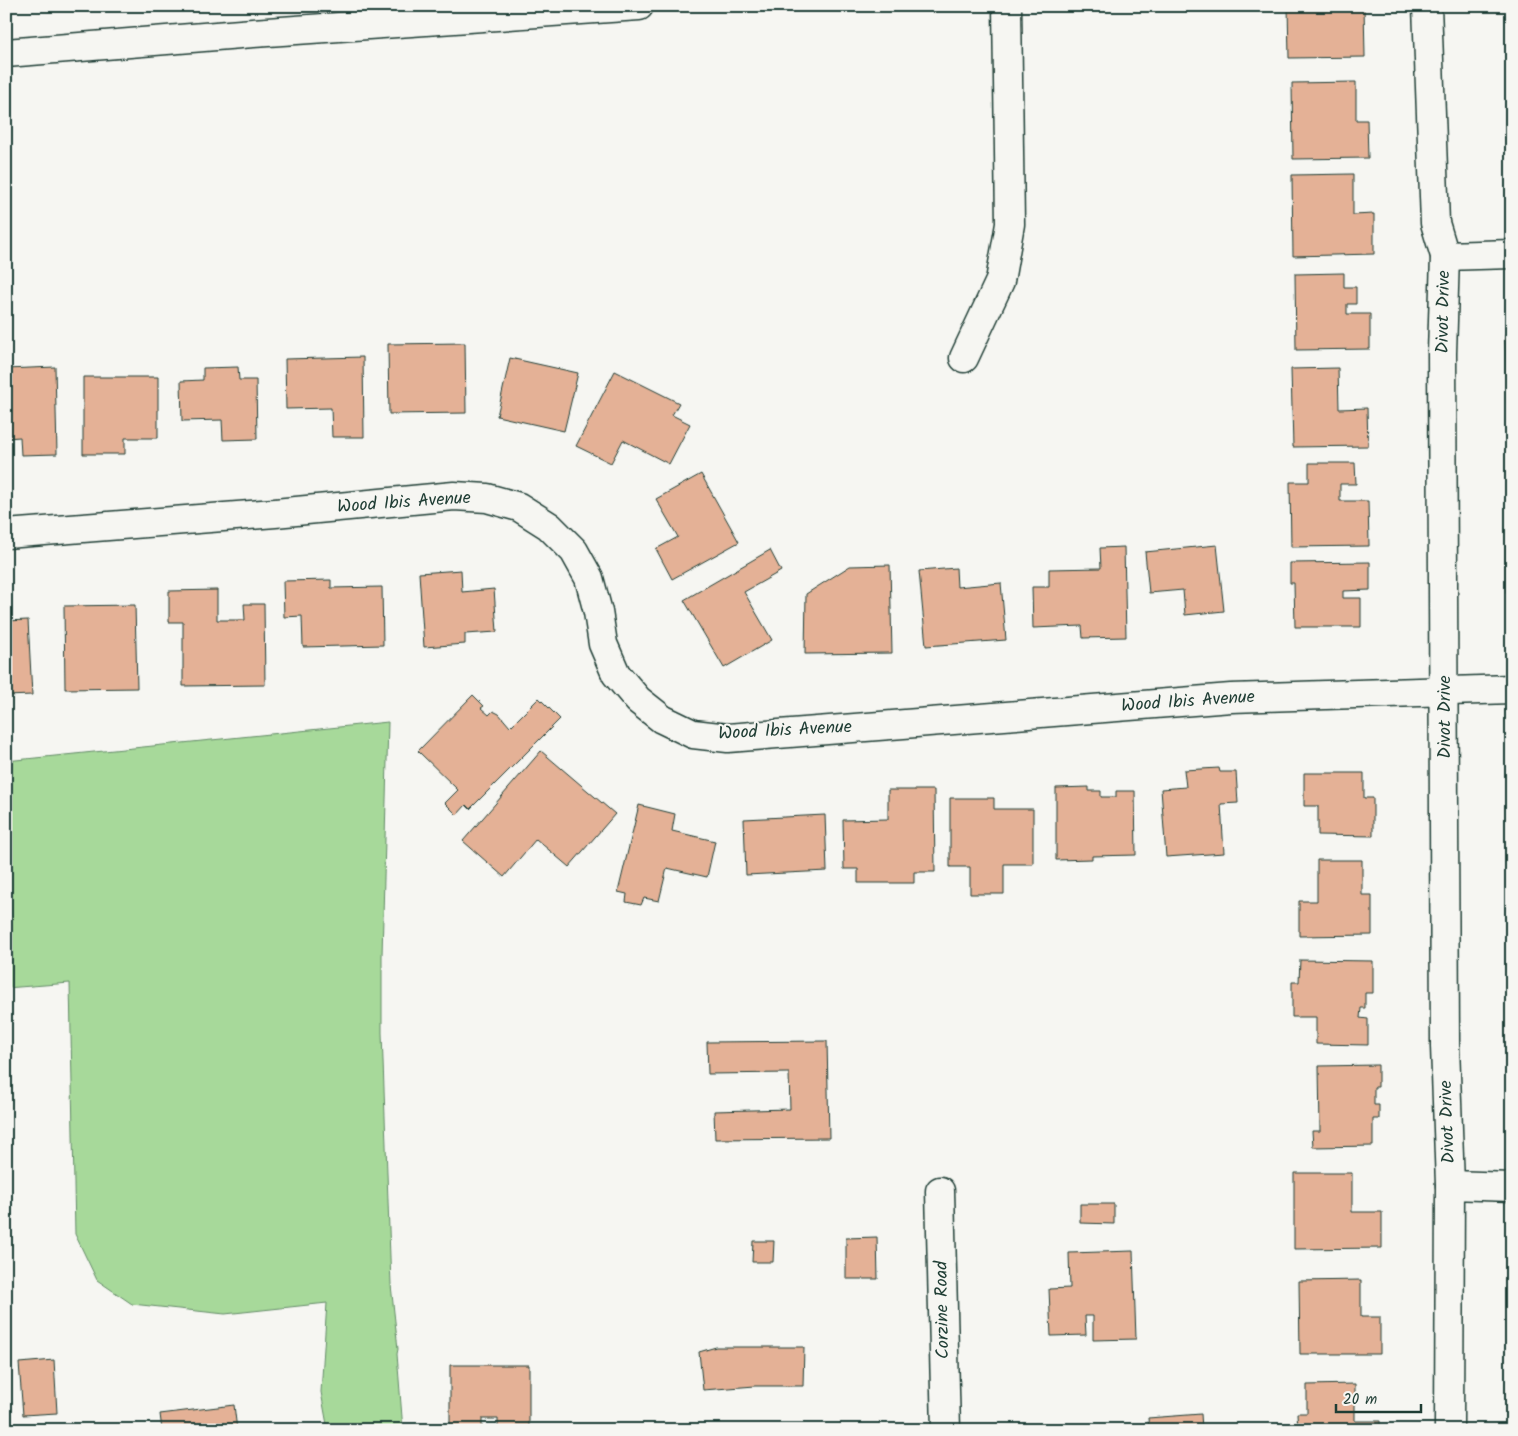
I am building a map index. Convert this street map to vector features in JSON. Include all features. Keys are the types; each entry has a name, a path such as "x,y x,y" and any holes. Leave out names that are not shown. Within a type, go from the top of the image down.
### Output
{"street":[{"path":"6,53 584,8 639,6"},
{"path":"964,358 1000,281 1010,224 1007,6"},
{"name":"Divot Drive","path":"1427,6 1435,223 1445,256 1442,353 1445,691 1445,1046 1450,1185 1449,1430"},
{"path":"1445,256 1512,254"},
{"name":"Wood Ibis Avenue","path":"6,534 275,513 454,496 487,498 519,507 549,526 574,551 589,578 598,612 603,644 616,674 638,700 662,719 693,734 728,738 1231,698 1512,689"},
{"path":"1450,1185 1512,1187"},
{"name":"Corzine Road","path":"940,1191 946,1430"}],"green space":[{"path":"388,722 382,1033 391,1285 398,1349 403,1430 328,1430 321,1392 327,1303 225,1314 132,1304 97,1280 75,1234 70,983 6,988 6,761"}],"building":[{"path":"1288,6 1364,6 1365,57 1289,58"},
{"path":"1356,82 1356,120 1367,120 1368,158 1293,159 1292,83"},
{"path":"1353,174 1353,215 1374,214 1374,254 1293,256 1292,175"},
{"path":"1344,273 1344,287 1356,287 1356,304 1347,304 1347,314 1370,314 1370,349 1296,350 1295,274"},
{"path":"1505,335 1512,335 1512,404 1507,404"},
{"path":"465,343 466,413 389,414 388,344"},
{"path":"363,357 364,437 332,437 331,408 286,409 285,359"},
{"path":"510,358 578,373 564,431 497,416"},
{"path":"55,367 57,454 21,455 20,437 6,438 6,369"},
{"path":"238,367 239,380 256,380 257,439 223,440 222,420 182,421 181,381 203,380 203,368"},
{"path":"1338,368 1339,409 1367,408 1368,446 1293,447 1291,369"},
{"path":"615,371 679,403 672,415 690,424 669,464 623,440 611,463 576,446"},
{"path":"83,377 158,377 158,438 125,438 125,454 83,454"},
{"path":"1309,463 1355,463 1356,484 1340,484 1340,501 1368,501 1369,546 1291,547 1290,482 1309,482"},
{"path":"701,474 739,542 672,579 656,549 678,537 656,499"},
{"path":"1217,545 1224,611 1185,615 1183,590 1149,593 1145,552"},
{"path":"1506,546 1512,546 1512,592 1506,592"},
{"path":"1124,547 1126,637 1083,638 1082,626 1033,628 1032,587 1049,587 1049,569 1101,568 1100,548"},
{"path":"770,550 781,571 744,592 772,640 724,668 684,600"},
{"path":"1370,562 1370,590 1343,591 1343,598 1361,598 1361,627 1295,627 1294,583 1290,583 1290,563"},
{"path":"890,565 892,653 805,654 806,594 850,566"},
{"path":"956,568 957,587 1001,583 1006,640 926,646 919,571"},
{"path":"461,570 462,592 494,589 497,632 465,634 465,644 424,647 419,573"},
{"path":"331,580 331,588 382,587 383,645 303,647 302,616 284,617 283,581"},
{"path":"217,590 217,620 245,620 244,604 264,604 265,685 183,686 183,622 169,622 169,591"},
{"path":"135,605 137,688 65,689 64,606"},
{"path":"28,620 32,695 6,696 6,621"},
{"path":"473,695 484,706 481,708 489,715 493,711 499,714 510,727 539,698 560,719 470,809 466,805 457,815 445,803 458,790 418,751"},
{"path":"541,751 615,814 569,867 536,839 504,877 463,841"},
{"path":"1219,768 1220,772 1236,772 1238,803 1221,804 1224,853 1166,857 1161,789 1186,787 1184,770"},
{"path":"1304,773 1364,773 1364,798 1373,798 1373,836 1318,835 1318,806 1304,806"},
{"path":"1089,787 1089,791 1101,791 1101,797 1116,797 1116,791 1135,791 1136,855 1092,856 1092,859 1056,860 1056,788"},
{"path":"888,790 934,790 935,872 914,872 914,883 858,883 858,869 844,869 843,820 888,819"},
{"path":"950,798 994,798 994,809 1033,809 1033,864 1004,864 1004,894 970,894 970,867 950,867"},
{"path":"639,805 675,814 672,831 715,841 707,877 667,868 659,901 644,898 641,905 626,902 627,894 618,892"},
{"path":"825,815 827,871 746,875 744,819"},
{"path":"1317,860 1362,860 1362,895 1372,895 1372,935 1299,936 1299,901 1317,901"},
{"path":"1300,960 1373,961 1373,993 1365,993 1365,1008 1361,1008 1360,1018 1368,1019 1368,1045 1316,1044 1316,1017 1292,1017 1292,982 1299,982"},
{"path":"827,1041 829,1138 715,1139 714,1111 790,1109 789,1073 708,1074 707,1042"},
{"path":"1378,1065 1378,1087 1374,1087 1374,1105 1379,1105 1379,1119 1373,1119 1373,1146 1313,1147 1312,1131 1320,1131 1319,1066"},
{"path":"1294,1173 1352,1173 1352,1212 1382,1212 1382,1248 1294,1249"},
{"path":"1080,1204 1114,1204 1114,1224 1080,1223"},
{"path":"877,1237 878,1279 846,1279 846,1238"},
{"path":"753,1241 774,1241 773,1262 752,1262"},
{"path":"1133,1251 1136,1339 1093,1340 1093,1316 1085,1316 1086,1335 1051,1336 1049,1289 1070,1288 1069,1253"},
{"path":"1361,1280 1361,1317 1380,1317 1380,1354 1300,1354 1299,1281"},
{"path":"716,1347 804,1347 803,1386 755,1386 703,1390 699,1352"},
{"path":"54,1360 57,1413 23,1415 19,1363"},
{"path":"450,1365 529,1365 529,1430 498,1430 498,1419 482,1419 482,1430 450,1430"},
{"path":"1355,1384 1355,1421 1380,1421 1380,1430 1298,1430 1297,1413 1307,1413 1307,1385"},
{"path":"234,1405 237,1430 162,1430 160,1414"},
{"path":"1201,1414 1202,1429 1220,1428 1220,1430 1149,1430 1148,1418"}]}
